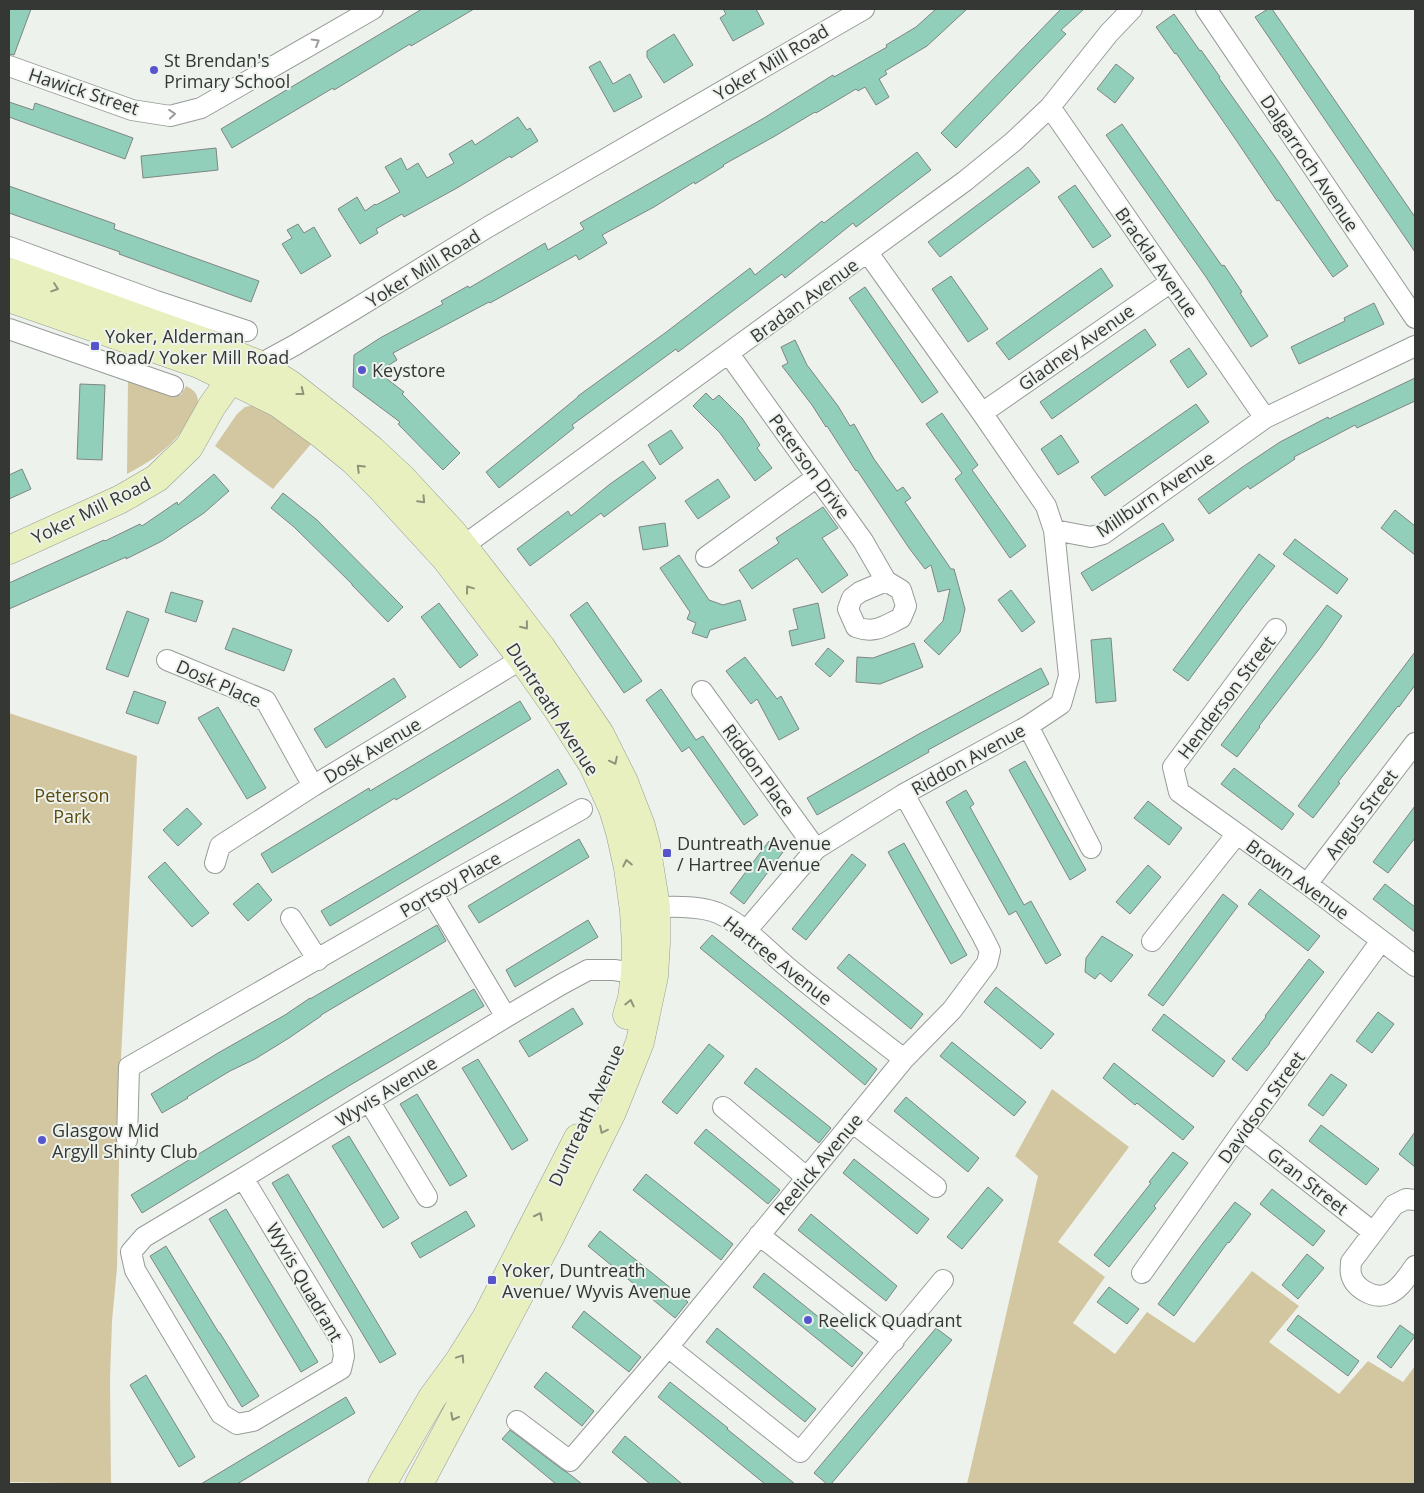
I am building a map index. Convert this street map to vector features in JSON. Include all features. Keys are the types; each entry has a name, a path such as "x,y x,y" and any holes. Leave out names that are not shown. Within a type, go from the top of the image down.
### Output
{"street":[{"name":"Hawick Street","path":"9,66 132,110 170,116 200,108 373,9"},
{"name":"Yoker Mill Road","path":"9,550 121,499 157,478 189,448 212,406 231,379 260,365 346,315 488,227 864,9"},
{"name":"Bradan Avenue","path":"455,553 972,176 1013,142 1050,107 1109,33 1132,9"},
{"name":"Dalgarroch Avenue","path":"1206,9 1415,318"},
{"name":"Brackla Avenue","path":"1050,107 1265,418"},
{"path":"9,247 152,311 247,331"},
{"path":"868,253 1046,506 1054,530"},
{"name":"Duntreath Avenue","path":"9,272 152,311 207,343 260,365 291,385 372,450 402,478 455,553 532,653 600,734 635,807 646,845 645,909 656,943 644,975 632,998 621,1038 594,1106 486,1318 432,1398 382,1484"},
{"name":"Gladney Avenue","path":"982,413 1170,282"},
{"name":"Duntreath Avenue","path":"9,298 199,364 278,403 354,461 381,488 455,553"},
{"path":"9,329 173,386"},
{"name":"Millburn Avenue","path":"1054,530 1091,537 1103,534 1265,418 1415,346"},
{"name":"Peterson Drive","path":"729,354 863,541 886,581"},
{"path":"706,556 817,477"},
{"name":"Riddon Avenue","path":"746,931 816,849 904,794 1028,726 1061,704 1070,676 1054,530"},
{"name":"Henderson Street","path":"1180,792 1173,767 1276,629"},
{"name":"Dosk Avenue","path":"215,863 220,846 313,786 532,653"},
{"name":"Dosk Place","path":"167,660 266,701 313,786"},
{"name":"Riddon Place","path":"702,691 816,849"},
{"path":"1028,726 1091,848"},
{"name":"Angus Street","path":"1307,884 1415,743"},
{"name":"Brown Avenue","path":"1180,792 1307,884 1415,966"},
{"name":"Reelick Avenue","path":"517,1421 570,1462 668,1347 904,1059 952,1010 987,964 990,951 904,794"},
{"name":"Portsoy Place","path":"127,1140 129,1067 582,809"},
{"path":"1152,941 1237,834"},
{"path":"432,893 506,1017"},
{"name":"Hartree Avenue","path":"645,909 694,908 719,913 746,931 787,967 904,1059"},
{"path":"291,918 318,960"},
{"name":"Davidson Street","path":"1142,1274 1243,1130 1381,941"},
{"name":"Wyvis Avenue","path":"131,1252 144,1237 562,984 588,970 614,970 644,975"},
{"name":"Duntreath Avenue","path":"419,1484 549,1239 612,1112 640,1042 650,999 644,975"},
{"path":"369,1101 427,1197"},
{"path":"723,1107 806,1177"},
{"path":"852,1122 936,1187"},
{"name":"Gran Street","path":"1243,1130 1373,1232"},
{"name":"Wyvis Quadrant","path":"131,1252 135,1270 221,1414 236,1424 253,1421 341,1369 344,1356 342,1342 243,1178"},
{"path":"1415,1200 1406,1199 1394,1205 1351,1262 1350,1272 1353,1280 1368,1294 1377,1296 1388,1294 1396,1289 1415,1266"},
{"path":"759,1235 894,1341"},
{"path":"668,1347 800,1452 943,1280"}],"green space":[{"path":"128,378 181,395 186,386 194,391 198,400 194,415 182,432 154,458 127,474"},
{"path":"254,405 264,410 311,444 273,489 215,446 237,414 245,407"},
{"name":"Peterson Park","path":"9,713 137,756 121,1058 117,1268 112,1321 110,1378 111,1484 9,1482"},
{"path":"1052,1089 1129,1147 1058,1242 1105,1277 1073,1323 1115,1354 1147,1312 1194,1343 1252,1271 1299,1306 1269,1342 1339,1394 1368,1361 1403,1382 1415,1366 1415,1484 967,1484 1038,1176 1015,1156"}],"building":[{"path":"9,9 31,9 14,55 9,54"},
{"path":"422,9 474,9 411,46 410,44 334,90 333,88 232,148 221,129"},
{"path":"723,9 756,9 764,24 733,41 720,18 726,14"},
{"path":"936,9 967,9 927,46 885,71 887,74 879,79 889,97 876,105 865,87 858,91 856,89 723,165 695,184 694,182 654,207 602,235 607,243 579,260 576,255 490,303 393,353 397,360 378,372 404,392 402,394 460,453 443,470 398,424 400,422 353,387 354,355 380,338 443,304 441,301 468,286 469,288 545,243 548,250 584,229 580,223 764,118 833,75 834,77 887,47 886,45 916,27"},
{"path":"1061,9 1084,9 1061,30 1066,34 956,148 941,133"},
{"path":"1268,9 1272,9 1415,217 1415,252 1255,17"},
{"path":"1174,14 1278,161 1348,266 1333,277 1279,200 1277,201 1176,53 1156,27"},
{"path":"674,34 693,65 664,83 647,57 647,51"},
{"path":"600,61 613,84 630,74 642,97 614,112 589,67"},
{"path":"1116,64 1134,78 1115,103 1097,89"},
{"path":"9,102 33,110 35,103 133,138 125,159 9,117"},
{"path":"518,117 527,130 530,128 538,141 404,217 402,214 376,229 378,233 360,244 338,209 357,197 365,211 400,192 385,167 401,158 407,170 418,163 427,178 454,163 449,154 472,140 475,145"},
{"path":"1122,124 1222,266 1224,265 1268,336 1251,347 1206,277 1106,135"},
{"path":"216,148 218,170 143,178 141,156"},
{"path":"917,152 931,170 856,227 853,223 785,278 782,274 678,352 676,349 572,425 574,428 499,488 486,472 578,396 750,268 755,275 822,221 824,223"},
{"path":"1028,167 1040,182 940,257 928,242"},
{"path":"1075,185 1111,236 1093,248 1058,197"},
{"path":"9,186 115,224 114,229 259,281 251,302 119,254 120,252 9,213"},
{"path":"298,224 304,233 314,227 331,256 301,274 282,244 292,238 287,230"},
{"path":"1101,268 1113,286 1009,360 996,343"},
{"path":"951,276 988,329 968,342 932,289"},
{"path":"865,287 938,392 922,403 849,298"},
{"path":"1374,303 1384,324 1299,364 1291,347 1345,321 1344,318"},
{"path":"1145,329 1156,345 1052,419 1040,402"},
{"path":"795,340 807,365 838,406 850,426 854,424 874,459 897,491 903,487 911,498 905,502 951,569 954,569 965,609 960,632 939,655 924,641 943,621 950,589 938,592 931,565 925,569 909,548 827,426 782,366 788,363 781,347"},
{"path":"1189,348 1207,374 1188,388 1170,361"},
{"path":"1415,378 1415,401 1357,428 1355,425 1294,457 1295,459 1250,489 1248,486 1209,514 1198,499 1280,442 1328,417 1329,419"},
{"path":"80,384 105,385 102,460 77,459"},
{"path":"706,393 713,400 719,395 742,418 760,445 757,448 772,468 755,481 720,433 693,406"},
{"path":"1196,404 1209,422 1105,496 1091,477"},
{"path":"942,413 978,465 972,470 1026,546 1010,558 955,479 962,473 926,424"},
{"path":"671,430 683,448 660,465 648,445"},
{"path":"1061,435 1079,462 1058,475 1041,449"},
{"path":"643,461 656,478 604,517 601,513 530,566 517,549 568,511 571,516 610,484"},
{"path":"22,469 31,489 9,499 9,475"},
{"path":"214,474 229,491 204,513 162,541 126,559 126,557 9,609 9,583 140,524 142,526 177,502 178,505"},
{"path":"718,479 730,497 698,519 685,501"},
{"path":"283,493 317,520 403,607 388,622 294,527 271,508"},
{"path":"823,507 838,528 822,538 848,575 822,593 797,558 752,589 739,570 779,543 776,538"},
{"path":"1395,510 1415,526 1415,555 1381,528"},
{"path":"665,523 668,546 643,550 639,527"},
{"path":"1163,523 1174,540 1092,591 1081,573"},
{"path":"1295,539 1348,579 1337,594 1283,554"},
{"path":"1259,554 1275,566 1188,681 1173,670"},
{"path":"679,555 709,600 723,605 740,600 746,620 710,630 707,638 692,633 696,623 687,619 690,612 660,568"},
{"path":"1011,590 1035,622 1022,632 998,600"},
{"path":"171,592 203,601 196,622 165,612"},
{"path":"587,602 642,681 624,693 570,615"},
{"path":"439,603 478,655 460,668 421,617"},
{"path":"818,603 825,638 792,646 789,631 798,629 793,609"},
{"path":"1327,605 1342,616 1237,757 1221,745"},
{"path":"127,611 149,619 128,677 106,669"},
{"path":"233,628 292,650 284,671 225,649"},
{"path":"1111,638 1116,701 1096,703 1091,640"},
{"path":"914,643 923,667 880,684 856,682 857,657 873,658"},
{"path":"828,648 844,661 830,677 815,664"},
{"path":"1415,652 1415,685 1338,782 1340,783 1313,818 1298,806"},
{"path":"745,657 777,699 781,696 799,729 779,740 757,699 751,704 726,671"},
{"path":"1041,668 1049,684 928,750 929,752 817,815 807,798 917,735"},
{"path":"394,678 406,697 326,748 314,729"},
{"path":"661,689 696,740 703,736 758,815 744,825 689,747 682,752 646,700"},
{"path":"134,691 166,702 158,724 126,713"},
{"path":"520,701 531,719 396,800 395,798 272,873 261,854 369,788 370,791"},
{"path":"218,707 266,788 247,799 198,718"},
{"path":"1025,761 1086,870 1070,880 1009,770"},
{"path":"1234,768 1294,814 1282,830 1221,784"},
{"path":"558,769 567,784 330,926 321,911"},
{"path":"966,790 974,804 970,807 1024,905 1031,901 1061,955 1046,964 1016,911 1009,915 946,802"},
{"path":"1148,801 1182,828 1169,845 1134,818"},
{"path":"1415,806 1415,838 1388,873 1373,862"},
{"path":"187,808 202,824 178,846 163,830"},
{"path":"579,839 589,857 479,923 468,906"},
{"path":"769,841 783,852 744,904 730,893"},
{"path":"904,843 967,955 951,964 888,852"},
{"path":"852,854 866,865 806,940 792,929"},
{"path":"165,862 209,913 192,927 148,877"},
{"path":"1148,865 1161,877 1130,914 1116,902"},
{"path":"258,883 272,900 248,921 233,904"},
{"path":"1385,884 1415,907 1415,932 1373,899"},
{"path":"1260,889 1320,936 1308,951 1248,904"},
{"path":"1223,894 1238,906 1163,1006 1148,995"},
{"path":"588,920 598,937 515,987 506,970"},
{"path":"437,925 446,941 321,1015 255,1059 230,1071 162,1113 151,1094 285,1015 310,998"},
{"path":"712,935 877,1069 865,1085 700,948"},
{"path":"1102,936 1133,955 1111,982 1100,973 1095,979 1085,972 1086,958"},
{"path":"849,954 923,1014 911,1029 837,968"},
{"path":"1309,959 1324,972 1247,1071 1232,1059"},
{"path":"996,987 1054,1034 1041,1049 984,1002"},
{"path":"474,989 484,1006 347,1087 142,1213 131,1195"},
{"path":"573,1008 583,1024 529,1057 519,1041"},
{"path":"1378,1012 1394,1024 1372,1053 1356,1041"},
{"path":"1164,1014 1225,1061 1213,1077 1152,1030"},
{"path":"952,1042 1026,1102 1014,1116 940,1056"},
{"path":"709,1044 724,1056 677,1114 662,1102"},
{"path":"478,1059 528,1140 512,1150 462,1068"},
{"path":"1114,1063 1194,1127 1183,1140 1137,1103 1135,1105 1103,1078"},
{"path":"756,1068 831,1128 819,1143 744,1083"},
{"path":"1331,1074 1347,1085 1323,1116 1308,1105"},
{"path":"417,1094 467,1176 450,1186 400,1104"},
{"path":"906,1097 979,1158 968,1172 894,1111"},
{"path":"1321,1125 1379,1169 1366,1185 1309,1141"},
{"path":"706,1129 780,1190 768,1204 694,1143"},
{"path":"1415,1132 1415,1167 1399,1154"},
{"path":"349,1136 399,1218 383,1228 332,1146"},
{"path":"1173,1152 1188,1163 1154,1206 1156,1208 1109,1267 1094,1255"},
{"path":"854,1159 929,1219 917,1234 843,1173"},
{"path":"288,1174 396,1354 380,1363 272,1183"},
{"path":"646,1174 733,1244 721,1260 633,1190"},
{"path":"988,1187 1003,1200 962,1249 947,1237"},
{"path":"1272,1189 1325,1231 1313,1246 1260,1204"},
{"path":"1235,1202 1251,1214 1174,1316 1158,1304"},
{"path":"226,1209 318,1362 301,1372 209,1219"},
{"path":"466,1211 475,1226 420,1258 411,1243"},
{"path":"811,1214 897,1286 886,1301 798,1230"},
{"path":"600,1231 688,1302 675,1318 588,1246"},
{"path":"166,1246 259,1396 242,1407 150,1256"},
{"path":"1307,1254 1324,1268 1298,1299 1282,1285"},
{"name":"Reelick Quadrant","path":"764,1273 863,1353 852,1367 753,1287"},
{"path":"1109,1287 1139,1309 1127,1324 1097,1302"},
{"path":"584,1311 641,1357 629,1372 572,1327"},
{"path":"1298,1315 1359,1361 1348,1376 1287,1330"},
{"path":"1400,1325 1415,1336 1391,1368 1377,1357"},
{"path":"717,1328 816,1409 805,1422 706,1342"},
{"path":"936,1328 952,1340 831,1484 827,1484 814,1473"},
{"path":"546,1372 594,1411 582,1426 534,1387"},
{"path":"146,1375 195,1457 179,1467 130,1385"},
{"path":"670,1382 795,1484 765,1484 658,1397"},
{"path":"346,1397 355,1413 237,1484 201,1484"},
{"path":"510,1430 582,1484 556,1484 502,1439"},
{"path":"625,1436 682,1484 650,1484 612,1452"}],"place":[{"name":"St Brendan's Primary School","path":"154,70"},
{"name":"Yoker, Alderman Road/ Yoker Mill Road","path":"95,346"},
{"name":"Keystore","path":"362,370"},
{"name":"Duntreath Avenue / Hartree Avenue","path":"667,853"},
{"name":"Glasgow Mid Argyll Shinty Club","path":"42,1140"},
{"name":"Yoker, Duntreath Avenue/ Wyvis Avenue","path":"492,1280"},
{"name":"Reelick Quadrant","path":"808,1320"}]}
